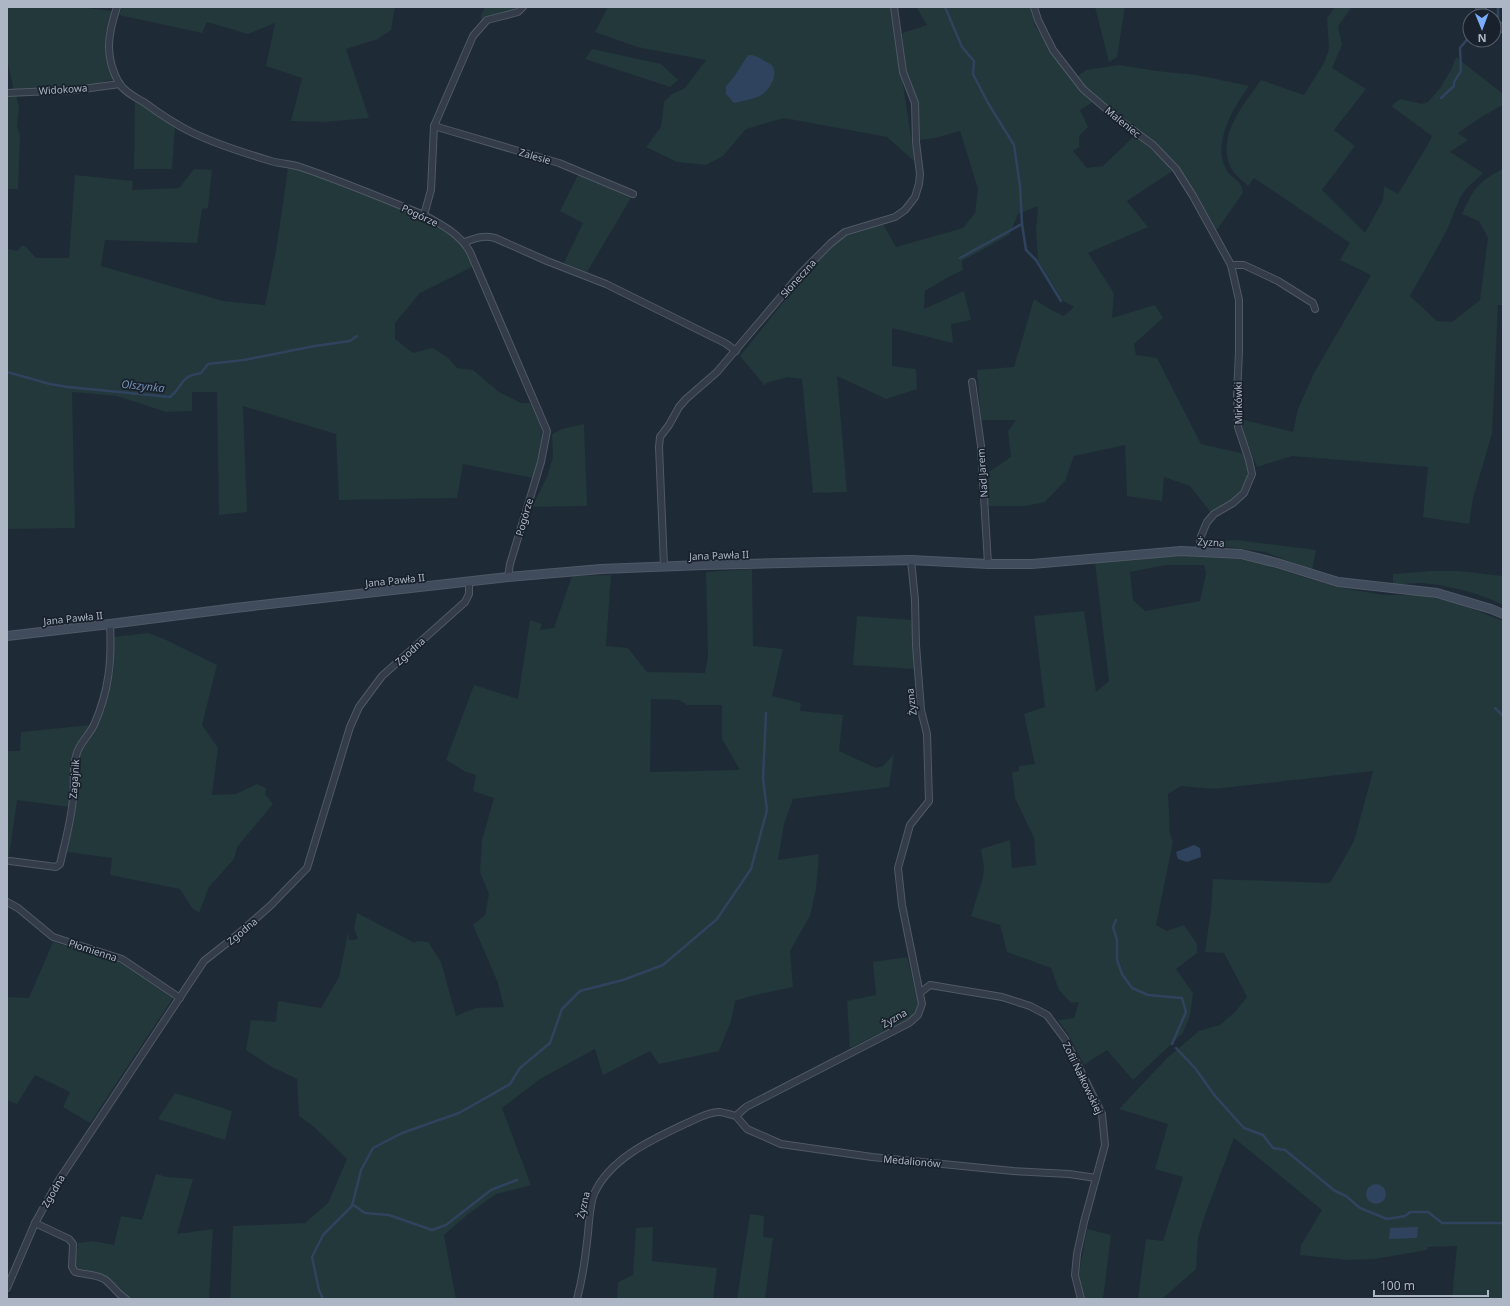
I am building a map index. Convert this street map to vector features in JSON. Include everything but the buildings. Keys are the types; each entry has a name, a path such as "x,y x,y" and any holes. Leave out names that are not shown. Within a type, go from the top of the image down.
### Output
{"street":[{"name":"Pogórze","path":"117,7 109,34 108,46 110,60 120,84 160,114 190,132 272,161 301,167 424,215 440,224 465,242 547,431 541,462 510,564 508,577"},
{"path":"424,215 430,190 434,126 473,36 487,20 518,12 523,7"},
{"name":"Słoneczna","path":"664,566 659,447 660,437 679,407 717,372 801,274 831,243 845,232 895,217 905,210 914,197 919,184 920,174 916,142 915,103 903,72 894,7"},
{"name":"Maleniec","path":"1034,7 1038,20 1053,50 1083,88 1118,119 1152,145 1176,169 1215,236"},
{"name":"Widokowa","path":"7,93 75,90 120,84"},
{"name":"Zalesie","path":"434,126 559,163 633,194"},
{"path":"465,242 478,237 486,236 495,238 547,261 606,284 725,343 736,351"},
{"name":"Mirkówki","path":"1199,552 1201,536 1207,522 1214,514 1233,503 1244,493 1252,474 1238,427 1237,395 1239,300 1232,265 1215,236"},
{"path":"1232,265 1244,265 1278,281 1313,303 1315,309"},
{"name":"Nad Jarem","path":"972,382 981,446 988,564"},
{"name":"Żyzna","path":"787,563 911,560 988,564 1032,564 1182,551 1241,554 1277,563 1338,582 1437,593 1503,614"},
{"name":"Żyzna","path":"577,1299 584,1267 588,1225 594,1195 610,1170 642,1146 707,1114 719,1112 736,1116 746,1107 909,1023 918,1015 922,1004 902,905 898,868 910,825 929,801 927,734 921,710 916,645 915,600 911,560"},
{"name":"Jana Pawła II","path":"7,636 508,577 601,569 787,563"},
{"name":"Zgodna","path":"7,1288 35,1224 59,1180 204,961 270,906 307,868 350,727 359,707 382,676 465,602 469,594 469,581"},
{"name":"Zagajnik","path":"10,861 56,867 60,864 74,798 75,758 79,746 92,730 106,692 111,648 110,624"},
{"name":"Płomienna","path":"7,902 18,908 53,937 122,959 180,998"},
{"name":"Zofii Nałkowskiej","path":"920,993 930,986 1002,997 1030,1006 1047,1015 1065,1039 1102,1114 1105,1145 1077,1254 1075,1275 1081,1299"},
{"name":"Medalionów","path":"736,1116 747,1129 781,1144 872,1157 1013,1171 1069,1174 1096,1178"},
{"path":"35,1224 69,1239 73,1244 72,1267 75,1272 95,1275 106,1280 119,1295 126,1299"}],"green space":[{"path":"7,7 78,7 112,11 105,38 105,45 114,79 83,87 14,91 7,59"},
{"path":"122,7 395,7 391,30 378,39 346,49 369,118 324,122 291,121 302,78 266,66 275,23 248,34 207,22 202,33 119,15"},
{"path":"485,7 521,7 508,14 481,22 481,15"},
{"path":"608,7 891,7 915,162 887,137 784,118 746,129 723,156 706,165 677,162 646,147 661,127 664,102 672,94 685,88 706,60 637,47 595,32"},
{"path":"916,7 1030,7 1035,26 1057,59 1093,102 1080,110 1088,127 1079,136 1079,147 1073,151 1087,168 1103,166 1135,135 1174,170 1127,201 1148,227 1088,253 1114,293 1112,318 1155,305 1163,318 1134,344 1136,355 1157,358 1201,444 1245,454 1247,476 1242,491 1229,502 1211,513 1190,486 1164,477 1162,501 1127,496 1125,445 1074,456 1065,481 1045,502 1025,506 988,506 986,474 1011,457 1008,431 1016,420 981,420 977,370 1014,367 1034,299 1064,316 1074,307 1063,301 1038,260 1036,230 1038,206 1018,214 1009,235 962,261 963,270 925,291 924,309 964,291 971,320 951,324 953,343 892,328 892,366 916,369 917,389 886,399 837,376 847,492 813,493 802,379 787,377 766,383 765,386 740,356 826,249 846,236 883,224 896,247 963,228 975,213 978,189 960,131 935,138 920,140 917,102 906,72 902,33 927,25"},
{"path":"1095,7 1125,7 1117,57 1109,62"},
{"path":"1335,7 1352,7 1338,26 1342,45 1332,68 1366,89 1334,130 1355,146 1322,190 1365,233 1383,200 1384,186 1398,194 1432,136 1391,106 1400,99 1422,104 1428,102 1440,88 1451,70 1456,57 1503,94 1503,105 1483,116 1458,133 1468,140 1450,152 1483,173 1466,189 1460,198 1446,232 1410,296 1437,321 1452,322 1480,300 1488,238 1479,221 1462,214 1477,187 1495,173 1503,169 1503,305 1498,305 1492,434 1473,498 1469,524 1423,517 1428,467 1292,456 1257,467 1245,437 1240,419 1293,432 1298,409 1314,373 1371,275 1340,260 1350,243 1254,178 1248,186 1231,169 1227,154 1227,143 1234,120 1261,80 1304,95 1324,63 1329,49 1327,18"},
{"path":"592,49 661,64 678,80 670,87 585,59"},
{"path":"1119,65 1197,75 1249,86 1231,114 1223,136 1222,148 1222,159 1226,169 1228,173 1240,184 1243,193 1216,231 1180,171 1133,128 1089,91 1078,76 1086,70"},
{"path":"16,95 19,108 17,127 20,135 18,189 7,189 7,96"},
{"path":"135,98 175,126 172,169 134,169"},
{"path":"288,168 300,170 416,215 444,229 460,242 474,266 420,293 395,323 395,339 413,353 433,348 448,358 457,368 473,370 499,392 521,403 530,403 542,426 541,452 533,478 463,464 457,498 339,500 336,434 243,406 247,512 219,515 217,392 192,392 192,411 166,412 117,396 72,392 75,528 7,529 7,249 18,251 21,246 25,246 36,258 69,258 75,175 133,181 132,190 179,188 194,169 212,170 208,208 202,209 197,243 105,240 101,266 223,301 265,305 276,251"},
{"path":"578,175 632,196 587,272 564,263 583,223 560,211"},
{"path":"584,424 587,506 532,507 547,477 553,457 552,434 562,429"},
{"path":"1237,540 1316,550 1312,570 1265,552 1228,547 1205,546 1205,542"},
{"path":"1206,555 1239,557 1336,587 1384,595 1417,595 1455,602 1503,621 1503,1299 1452,1299 1457,1246 1428,1247 1427,1250 1374,1259 1348,1260 1300,1255 1301,1245 1322,1210 1234,1138 1205,1215 1198,1238 1196,1269 1162,1299 1138,1299 1146,1239 1163,1241 1183,1177 1155,1169 1168,1124 1119,1109 1167,1058 1199,1031 1220,1025 1235,1012 1247,997 1224,953 1205,952 1211,910 1213,879 1330,883 1354,841 1373,771 1214,789 1181,786 1168,794 1170,834 1173,842 1156,925 1167,931 1184,925 1197,944 1197,953 1176,969 1193,993 1190,1016 1183,1033 1133,1080 1107,1050 1084,1065 1068,1034 1058,1020 1074,1018 1079,1002 1071,1003 1059,990 1051,968 1007,952 1000,925 971,916 983,878 984,867 981,849 1010,840 1012,868 1036,865 1034,838 1015,798 1012,772 1019,771 1019,766 1035,764 1024,714 1045,707 1034,616 1084,611 1096,692 1109,681 1095,562 1166,556","holes":["1165,565 1204,565 1206,573 1200,601 1145,611 1133,600 1130,572"]},
{"path":"752,569 753,646 783,649 772,696 801,703 800,711 843,715 839,751 876,768 883,766 894,754 889,787 793,799 784,824 778,860 819,854 816,889 810,916 790,951 793,987 735,1001 731,1021 719,1051 659,1064 650,1051 603,1075 595,1049 540,1079 502,1108 531,1185 496,1194 467,1215 444,1235 456,1299 230,1299 233,1226 305,1223 328,1203 347,1159 313,1126 299,1116 297,1079 270,1066 246,1050 251,1020 276,1022 278,1001 321,1008 339,977 348,933 349,940 355,940 358,938 354,929 357,913 415,943 416,941 428,942 441,962 456,1016 476,1008 504,1007 498,983 473,925 485,915 489,894 480,872 482,840 494,798 473,791 476,775 466,772 446,760 474,685 518,699 530,620 542,624 540,630 554,628 572,576 611,575 606,646 628,648 647,672 705,673 708,656 706,572","holes":["651,699 679,700 687,705 722,705 722,739 740,770 650,772"]},
{"path":"1430,571 1459,571 1503,576 1503,605 1474,593 1442,586 1421,583 1393,585 1393,574"},
{"path":"857,616 914,620 915,669 853,665"},
{"path":"148,633 164,639 217,665 202,725 218,748 212,795 236,794 257,784 266,788 265,794 273,804 237,847 234,859 209,887 199,913 192,908 180,889 110,875 112,858 67,852 77,797 78,759 81,747 94,731 104,711 114,669 113,637"},
{"path":"91,725 78,742 74,752 69,807 17,800 7,864 7,751 20,751 21,732"},
{"path":"53,942 112,959 127,966 173,998 90,1123 63,1107 70,1092 35,1075 17,1104 7,1100 7,997 29,998"},
{"path":"907,957 919,1005 915,1013 907,1020 850,1048 847,1001 876,995 873,962"},
{"path":"175,1093 232,1111 225,1140 158,1119"},
{"path":"156,1174 167,1177 193,1179 177,1234 213,1229 209,1299 129,1299 124,1296 107,1278 78,1271 75,1265 78,1243 93,1241 114,1245 121,1216 142,1220"},
{"path":"750,1214 764,1216 763,1237 773,1238 765,1299 737,1299"},
{"path":"653,1227 652,1261 717,1268 713,1299 617,1299 618,1282 633,1275 636,1228"},
{"path":"1087,1229 1111,1235 1103,1299 1085,1299 1079,1274"}],"water":[{"path":"749,55 758,57 773,67 774,75 772,83 760,96 734,103 726,94 726,86"},
{"path":"1194,845 1200,848 1201,857 1187,862 1178,859 1176,852"},
{"path":"1376,1184 1383,1187 1386,1194 1383,1201 1376,1204 1369,1201 1366,1194 1369,1187"},
{"path":"1418,1227 1417,1238 1389,1239 1390,1228"}],"waterway":[{"path":"945,7 962,47 974,61 973,74 988,103 1014,145 1020,186 1022,224 1026,250 1036,260 1061,301"},
{"path":"1441,98 1454,86 1454,82 1461,71 1460,48 1462,46"},
{"path":"960,258 1022,224"},
{"name":"Olszynka","path":"7,372 50,384 68,387 170,397 175,393 185,379 201,373 208,364 244,360 315,346 350,341 357,336"},
{"path":"1495,708 1503,716"},
{"path":"323,1299 319,1290 312,1257 323,1235 352,1206 361,1170 373,1148 402,1133 459,1113 510,1084 520,1068 550,1043 562,1009 580,991 623,980 663,965 717,919 751,869 767,810 763,779 766,713"},
{"path":"1116,920 1113,927 1117,940 1117,960 1122,974 1132,988 1148,995 1182,998 1186,1012 1172,1044"},
{"path":"1176,1048 1195,1068 1215,1096 1244,1128 1263,1135 1273,1148 1285,1150 1335,1191 1346,1196 1360,1208 1387,1219 1405,1216 1410,1212 1428,1212 1442,1223 1503,1223"},
{"path":"352,1204 365,1213 389,1215 432,1230 446,1225 491,1190 517,1180"}]}
